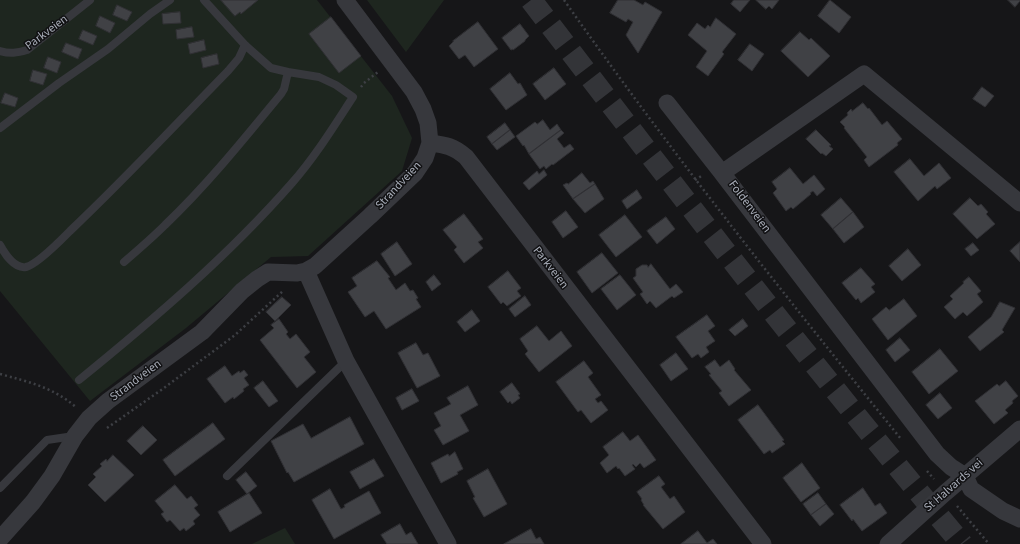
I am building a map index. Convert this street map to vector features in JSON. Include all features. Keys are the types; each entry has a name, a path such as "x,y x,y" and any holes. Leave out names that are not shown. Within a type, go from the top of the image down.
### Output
{"street":[{"path":"345,0 414,92 423,109 428,123 430,143"},
{"name":"Foldenveien","path":"1020,203 864,74 722,173 937,454 951,467 965,476 971,489 1003,511 1020,519"},
{"path":"667,103 722,173"},
{"name":"Strandveien","path":"0,539 33,502 52,476 75,436 90,418 108,401 202,332 242,291 256,279 268,272 301,272 315,266 410,178 425,158 430,143"},
{"name":"Parkveien","path":"430,143 443,144 456,148 466,157 763,544"},
{"path":"301,272 346,361 448,544"},
{"name":"St Halvards vei","path":"888,544 1020,429"}],"lane":[{"name":"Parkveien","path":"0,51 18,53 27,50 90,0"},
{"path":"0,128 59,83 112,46 150,14 170,0"},
{"path":"79,380 129,339 213,265 242,237 293,182 332,130 353,97 336,85 319,77 271,68 245,45 204,0"},
{"path":"0,245 13,263 22,267 32,265 92,210 228,71 239,58 245,45"},
{"path":"124,262 165,225 200,189 240,144 284,90 288,72"},
{"path":"227,476 346,361"},
{"path":"0,488 47,440 75,436"}],"path":[{"path":"564,0 709,199 906,445"},
{"path":"353,97 364,83 391,61"},
{"path":"0,374 39,384 64,397 90,418 101,432 235,335 286,288 301,272"},
{"path":"926,469 989,544"}],"shaded area":[{"path":"0,0 317,0 392,96 412,138 402,171 308,256 271,257 186,328 90,401 0,291"},
{"path":"367,0 444,0 406,52"},
{"path":"285,528 295,544 252,544"}],"building":[{"path":"221,0 258,0 241,14 240,12 235,16"},
{"path":"618,0 634,0 643,5 645,2 662,12 638,53 626,35 633,22 628,19 626,22 610,13"},
{"path":"734,0 750,0 740,12 731,4"},
{"path":"756,0 779,0 772,9 769,6 766,9"},
{"path":"830,0 851,17 839,33 818,16"},
{"path":"1008,0 1020,0 1020,1 1015,7"},
{"path":"117,5 132,12 127,21 113,15"},
{"path":"180,12 181,23 163,24 162,14"},
{"path":"100,16 115,23 110,33 96,26"},
{"path":"331,17 361,56 339,73 309,34"},
{"path":"716,18 736,34 722,52 724,54 708,76 696,67 707,51 688,35 697,23 705,29 708,25 710,27"},
{"path":"478,22 498,49 474,67 465,55 459,59 449,46 453,41"},
{"path":"520,24 529,36 525,41 511,50 502,38"},
{"path":"192,27 194,37 177,39 176,30"},
{"path":"83,30 97,36 93,45 79,39"},
{"path":"800,32 809,40 811,38 830,56 808,77 781,51"},
{"path":"204,40 206,50 190,54 188,44"},
{"path":"66,43 82,49 78,59 62,52"},
{"path":"750,44 764,54 752,71 738,60"},
{"path":"217,54 219,64 203,68 201,58"},
{"path":"48,57 61,62 57,73 44,68"},
{"path":"554,68 566,84 545,100 533,84"},
{"path":"33,70 47,74 43,85 30,81"},
{"path":"510,73 518,84 520,83 527,95 506,110 490,89"},
{"path":"982,87 994,96 985,107 973,99"},
{"path":"5,93 18,98 15,107 1,103"},
{"path":"863,103 868,109 869,108 882,125 887,121 902,139 897,143 898,145 869,167 864,160 867,157 840,122 848,115 847,113 851,109 852,111"},
{"path":"543,120 550,130 557,124 561,130 529,154 524,145 523,146 516,136 535,122 537,124"},
{"path":"505,123 510,130 492,144 487,137"},
{"path":"510,130 515,137 497,150 492,144"},
{"path":"561,130 564,133 557,139 564,148 570,144 574,149 553,165 552,164 546,169 544,166 540,169 529,154"},
{"path":"816,130 833,149 826,156 822,153 821,154 806,139"},
{"path":"910,159 924,176 939,163 951,178 937,189 935,186 918,201 894,172"},
{"path":"790,168 803,184 814,175 825,189 817,196 813,191 793,209 791,207 786,211 773,193 777,189 772,182"},
{"path":"544,170 547,175 529,190 523,183 537,171 539,174"},
{"path":"582,173 590,183 593,181 595,184 573,199 563,185 568,184"},
{"path":"595,184 604,199 585,213 573,199"},
{"path":"637,190 642,198 627,209 622,201"},
{"path":"841,198 853,212 833,229 821,215"},
{"path":"970,198 978,206 981,204 988,212 986,214 995,224 977,239 953,214"},
{"path":"566,211 578,227 563,238 552,222"},
{"path":"853,212 864,227 844,243 833,229"},
{"path":"464,214 483,239 478,242 483,248 464,263 454,250 457,247 443,230"},
{"path":"625,215 642,237 616,257 599,235"},
{"path":"666,217 675,229 657,244 647,231"},
{"path":"397,242 412,264 395,276 381,254"},
{"path":"1020,242 1020,262 1010,251"},
{"path":"973,243 979,250 971,256 965,249"},
{"path":"908,249 921,265 902,281 889,266"},
{"path":"602,253 618,273 592,293 577,272"},
{"path":"377,261 390,277 388,278 396,290 405,283 410,291 413,290 421,307 386,329 374,311 365,317 348,292 357,286 352,278"},
{"path":"651,264 670,289 676,284 683,292 674,298 672,296 656,308 650,301 647,304 640,294 643,292 633,278 636,276 636,269 642,265 647,265 648,267"},
{"path":"861,268 875,284 871,287 875,292 861,303 858,298 856,300 842,283"},
{"path":"508,271 521,288 517,291 521,296 507,306 503,302 501,304 488,287"},
{"path":"434,275 441,284 432,291 426,282"},
{"path":"620,275 636,295 617,310 601,289"},
{"path":"969,277 981,291 977,294 983,302 967,316 963,312 955,319 944,307 953,299 950,296"},
{"path":"525,296 531,305 515,317 509,309"},
{"path":"282,297 291,305 275,321 266,312"},
{"path":"904,299 917,316 888,340 872,319 886,307 889,310"},
{"path":"1000,302 1015,308 1002,330 1004,332 980,351 968,337 991,317"},
{"path":"472,310 480,321 465,332 457,322"},
{"path":"707,315 715,326 708,331 715,341 706,347 709,352 701,358 698,354 692,358 676,337"},
{"path":"279,319 288,332 286,334 290,339 296,334 310,352 304,357 316,372 297,388 260,340 274,328 271,325"},
{"path":"743,319 748,326 735,336 729,330"},
{"path":"537,326 549,341 561,331 572,346 539,372 525,354 528,351 520,339"},
{"path":"900,338 910,350 895,362 886,350"},
{"path":"416,343 423,355 428,353 440,376 417,388 398,353"},
{"path":"940,349 958,371 929,394 912,372"},
{"path":"676,353 688,369 671,381 660,365"},
{"path":"715,360 720,367 729,360 735,369 734,370 751,390 729,406 719,393 722,391 709,375 711,374 705,367"},
{"path":"584,361 593,373 588,377 601,395 595,399 598,403 601,401 608,410 591,423 581,410 578,412 556,382"},
{"path":"225,366 232,376 239,371 240,373 244,370 248,375 244,378 249,385 234,399 233,397 225,403 207,379"},
{"path":"263,381 278,401 269,407 254,388"},
{"path":"1006,381 1018,396 1005,410 1008,413 994,424 975,401 997,384 999,386"},
{"path":"512,383 520,394 518,395 520,398 512,404 510,401 508,403 500,392"},
{"path":"468,386 478,405 460,415 469,431 443,445 434,430 441,426 434,413 451,404 447,398"},
{"path":"412,389 419,401 402,410 396,398"},
{"path":"940,393 952,408 938,419 926,405"},
{"path":"758,405 784,440 782,441 785,444 772,453 770,450 764,454 738,420"},
{"path":"350,417 364,444 294,482 288,472 287,473 271,441 303,424 311,438"},
{"path":"213,423 225,439 175,476 163,460"},
{"path":"143,426 157,440 141,455 127,441"},
{"path":"623,432 630,441 638,435 656,460 644,468 640,463 636,467 633,464 632,465 635,469 625,476 616,466 607,473 600,463 609,455 603,447"},
{"path":"455,452 463,469 457,472 458,474 441,483 431,463"},
{"path":"113,455 134,475 105,502 88,485 96,477 93,474 102,466 100,464 106,459 107,461"},
{"path":"374,459 384,476 360,489 350,472"},
{"path":"802,463 820,488 801,502 783,478"},
{"path":"488,469 507,504 484,517 473,498 475,497 467,481"},
{"path":"246,472 257,486 247,494 236,480"},
{"path":"659,476 665,484 661,487 670,499 674,496 685,512 663,529 643,505 642,499 637,492"},
{"path":"175,485 187,499 191,496 198,505 194,508 200,515 193,521 195,524 186,531 184,528 180,531 170,520 167,522 161,514 164,512 155,501"},
{"path":"863,488 875,506 880,503 887,513 862,531 840,505"},
{"path":"330,489 341,509 345,507 344,505 369,491 381,513 334,539 312,500"},
{"path":"249,493 262,513 230,532 218,512"},
{"path":"818,493 826,504 811,515 803,504"},
{"path":"826,504 834,514 820,526 811,515"},
{"path":"400,524 406,535 411,532 418,544 387,544 381,535"},
{"path":"531,529 536,539 540,537 544,544 504,544"},
{"path":"698,531 707,543 713,539 717,544 681,544"}],"tunnel":[{"path":"531,0 797,343 962,544"}]}
